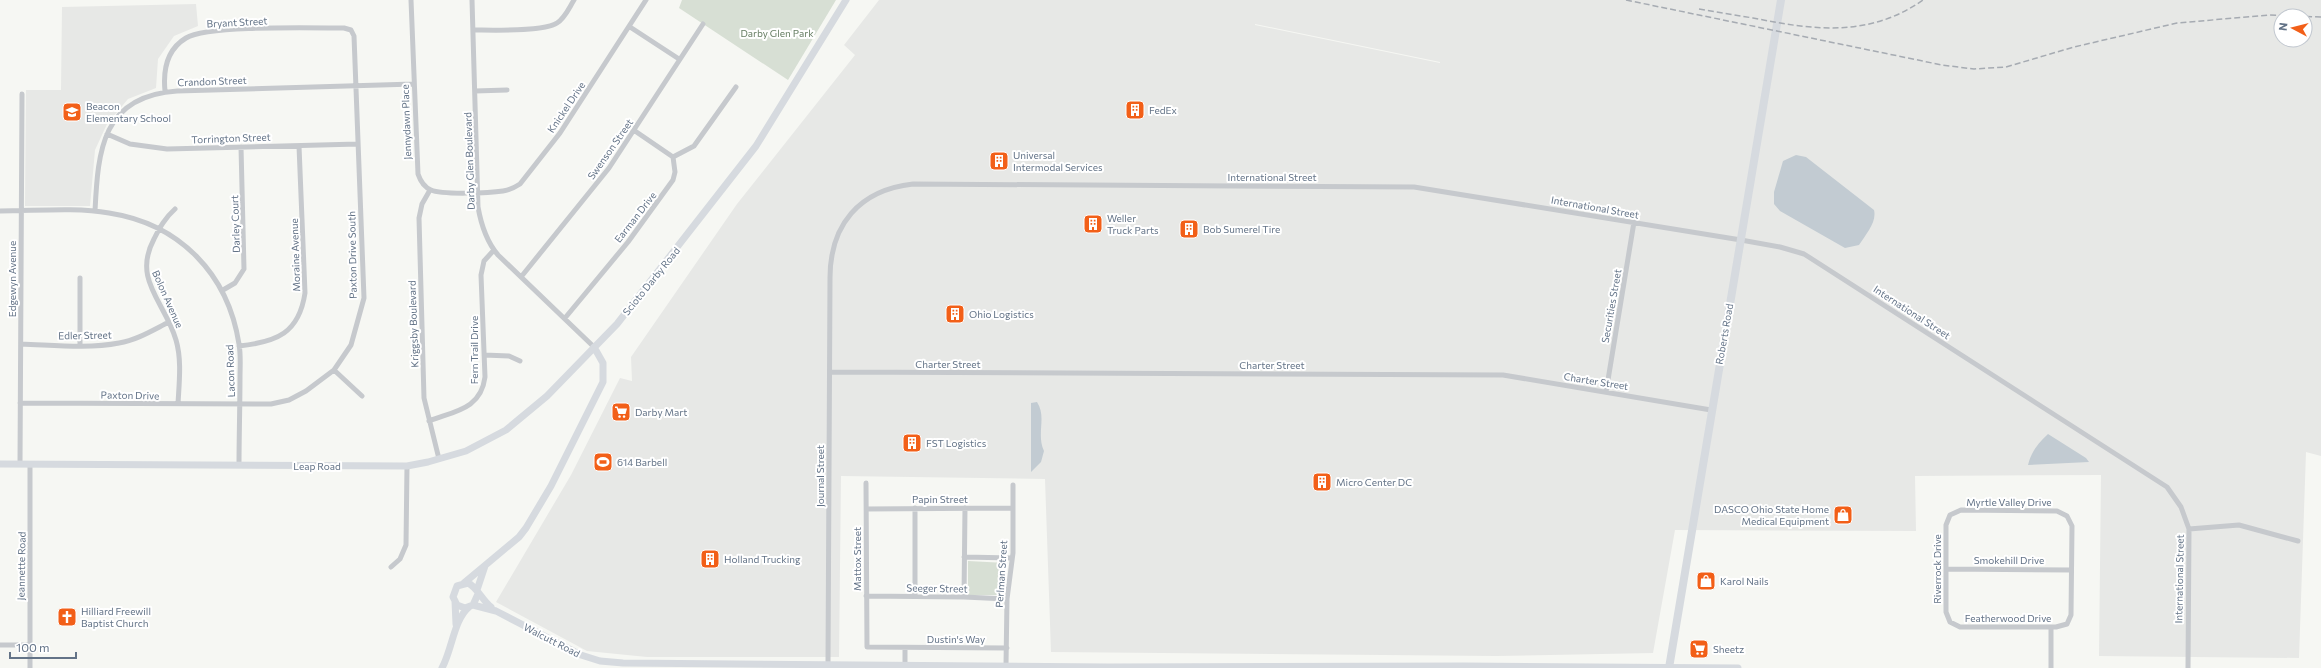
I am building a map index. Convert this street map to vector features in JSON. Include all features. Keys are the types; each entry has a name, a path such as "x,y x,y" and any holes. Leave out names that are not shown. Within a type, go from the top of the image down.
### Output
{"main road":[{"name":"Roberts Road","path":"1669,668 1711,410 1781,0"}],"street":[{"name":"Jennydawn Place","path":"411,0 418,174 425,186 430,190"},
{"name":"Darby Glen Boulevard","path":"472,0 478,191 482,225 494,250 594,347"},
{"path":"473,30 540,28 553,26 563,18 574,0"},
{"name":"Knickel Drive","path":"478,191 502,191 511,189 520,184 560,133 630,27 646,0"},
{"name":"Scioto Darby Road","path":"594,347 627,311 756,146 846,0"},
{"name":"Swenson Street","path":"521,277 609,168 635,131 679,58 703,24"},
{"path":"630,27 679,58"},
{"name":"Bryant Street","path":"164,91 164,70 168,58 179,43 192,35 251,30 344,28 351,30"},
{"name":"Paxton Drive South","path":"240,405 270,404 289,400 321,382 334,370 351,345 364,298 354,36 351,30"},
{"name":"Crandon Street","path":"95,212 97,168 106,134 128,106 144,96 164,91 414,84"},
{"path":"635,131 661,147 673,157 694,146 736,86"},
{"path":"475,91 508,90"},
{"name":"Edgewyn Avenue","path":"20,464 22,94"},
{"name":"Torrington Street","path":"106,134 130,144 157,149 358,144"},
{"name":"Moraine Avenue","path":"239,346 266,342 283,335 297,321 303,307 306,292 299,146"},
{"name":"Darley Court","path":"223,290 235,283 244,269 241,148"},
{"name":"Earman Drive","path":"565,318 609,265 669,187 675,172 673,157"},
{"name":"International Street","path":"830,287 830,262 834,242 840,229 851,213 861,203 878,193 891,188 913,184 1414,187 1634,222 1788,249 1817,261 2158,480 2175,496 2184,512 2189,529 2188,668"},
{"path":"430,190 442,192 478,191"},
{"name":"Kriggsby Boulevard","path":"430,190 422,204 419,218 424,398 439,459"},
{"name":"Bolon Avenue","path":"175,209 165,218 146,258 146,272 153,292 170,322 178,352 178,404"},
{"name":"Lacon Road","path":"0,211 95,212 141,220 160,228 185,245 202,262 223,290 234,318 239,346 239,465"},
{"name":"Securities Street","path":"1606,392 1634,222"},
{"name":"Fern Trail Drive","path":"429,421 468,406 482,393 484,385 482,275 484,261 494,250"},
{"path":"80,278 80,345"},
{"name":"Journal Street","path":"828,664 830,287"},
{"name":"Edler Street","path":"21,344 80,345 119,343 140,336 170,322"},
{"path":"456,628 455,589 518,537 526,528 594,403 604,375 600,356 594,347"},
{"name":"Leap Road","path":"0,464 408,466 439,459 479,445 518,421 547,396 594,347"},
{"path":"484,355 509,356 520,361"},
{"path":"334,370 362,396"},
{"name":"Charter Street","path":"830,372 1498,375 1711,410"},
{"name":"Paxton Drive","path":"20,403 240,405"},
{"name":"Jeannette Road","path":"30,464 30,668"},
{"path":"391,567 400,559 406,545 408,466"},
{"name":"Mattox Street","path":"866,484 866,635"},
{"name":"Perlman Street","path":"1006,665 1007,599 1012,558 1013,485"},
{"path":"915,508 915,596"},
{"path":"964,597 965,508"},
{"name":"Papin Street","path":"866,509 1013,508"},
{"name":"Myrtle Valley Drive","path":"1950,515 1961,510 2062,512 2067,516 2072,526 2071,570"},
{"name":"Riverrock Drive","path":"1950,515 1946,525 1946,612 1950,622"},
{"path":"2189,529 2239,525 2298,541"},
{"path":"964,557 1012,558"},
{"path":"442,668 453,643 456,628 463,612 471,606 487,563"},
{"name":"Smokehill Drive","path":"1946,568 2071,570"},
{"name":"Featherwood Drive","path":"1950,622 1960,627 2051,628 2063,626 2067,624 2071,615 2071,570"},
{"path":"464,583 472,585 477,592"},
{"name":"Walcutt Road","path":"477,592 496,611"},
{"name":"Seeger Street","path":"866,596 1007,599"},
{"path":"455,601 461,607 471,606"},
{"name":"Walcutt Road","path":"471,606 496,611 589,659 671,666 828,664 905,666 1006,665 1108,668 1738,668"},
{"path":"2051,628 2051,668"},
{"name":"Dustin's Way","path":"866,635 868,648 1007,648"},
{"path":"0,645 30,645"},
{"path":"904,648 905,666"}],"shaded area":[{"path":"879,0 2321,0 2321,456 2306,452 2299,658 2099,656 2101,475 1915,476 1916,531 1675,530 1653,653 1496,656 1051,652 1045,479 841,476 839,657 647,657 587,651 496,602 571,475 620,378 632,381 631,357 737,204 855,55 844,45","holes":["1255,24 1440,62 1440,63"]},
{"name":"Beacon Elementary School","path":"196,4 198,26 174,36 158,59 156,88 128,99 107,124 95,150 90,206 25,206 26,90 61,90 62,7"},
{"path":"1796,155 1806,157 1874,210 1874,219 1868,232 1859,245 1845,248 1780,211 1774,204 1774,192 1783,161"},
{"path":"1037,402 1040,408 1042,420 1041,438 1044,451 1041,462 1031,472 1031,403"},
{"path":"2048,434 2086,458 2089,462 2028,465 2035,448"}],"green space":[{"name":"Darby Glen Park","path":"682,0 836,0 788,80 679,8"},
{"path":"968,561 1006,563 1003,595 968,595"}],"railway":[{"path":"1626,0 1942,65 1974,69 2006,67 2074,47 2177,23 2270,15 2321,17"},
{"path":"1699,9 1797,26 1840,28 1861,26 1882,21 1903,12 1923,0"}],"place":[{"name":"FedEx","path":"1135,110"},
{"name":"Beacon Elementary School","path":"72,112"},
{"name":"Universal Intermodal Services","path":"999,161"},
{"name":"Weller Truck Parts","path":"1093,224"},
{"name":"Bob Sumerel Tire","path":"1189,229"},
{"name":"Ohio Logistics","path":"955,314"},
{"name":"Darby Mart","path":"621,412"},
{"name":"FST Logistics","path":"912,443"},
{"name":"614 Barbell","path":"603,462"},
{"name":"Micro Center DC","path":"1322,482"},
{"name":"DASCO Ohio State Home Medical Equipment","path":"1843,515"},
{"name":"Holland Trucking","path":"710,559"},
{"name":"Karol Nails","path":"1706,581"},
{"name":"Hilliard Freewill Baptist Church","path":"67,617"},
{"name":"Sheetz","path":"1699,649"}]}
